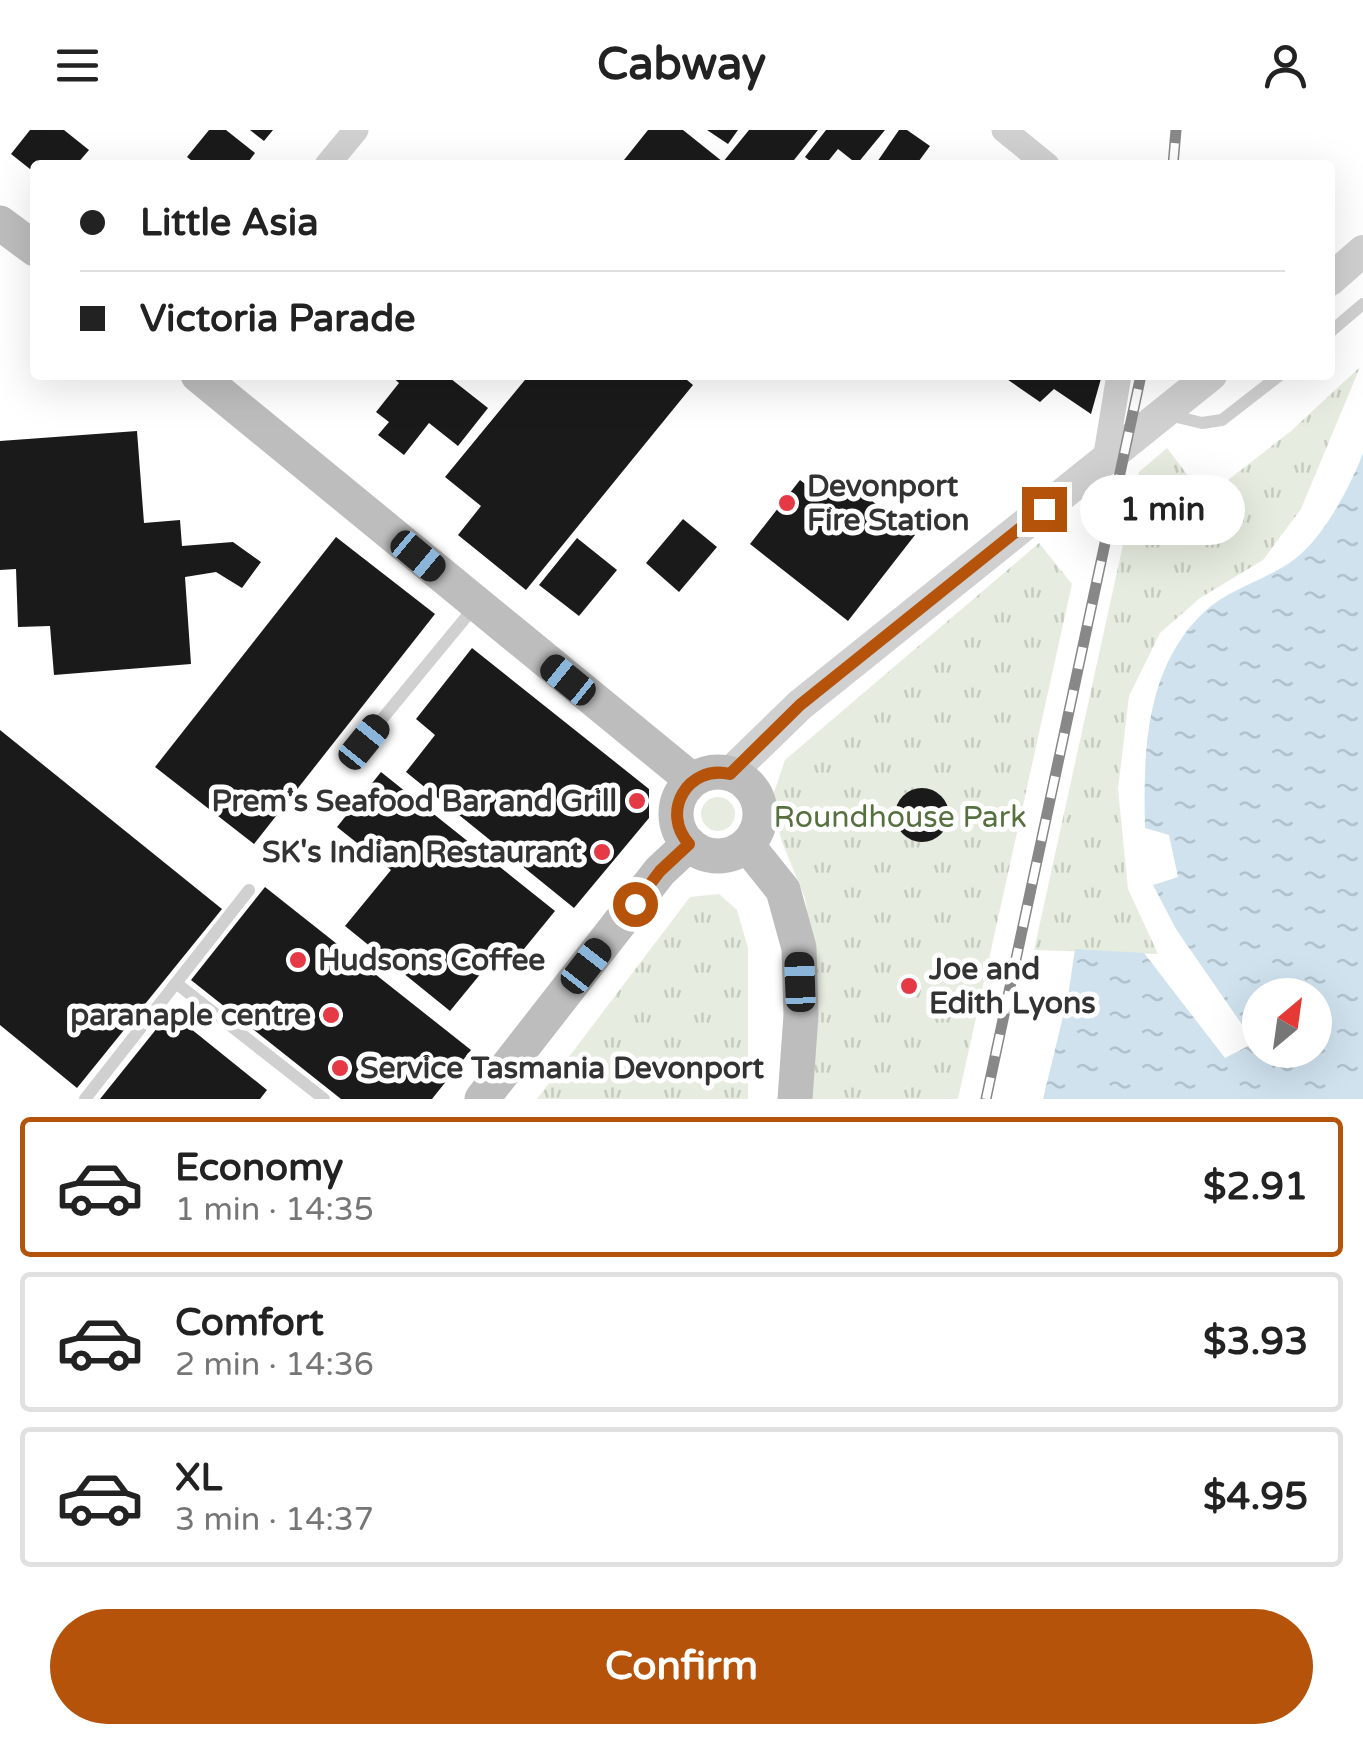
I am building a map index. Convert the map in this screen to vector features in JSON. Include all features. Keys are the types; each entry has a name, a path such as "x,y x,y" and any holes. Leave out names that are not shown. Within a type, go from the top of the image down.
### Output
{"main road":[{"path":"0,222 30,246"},
{"path":"204,380 692,780"},
{"path":"716,772 747,783 760,808 760,823 747,844 731,854 716,856 689,844 676,820 677,804 692,780 716,772"},
{"path":"482,1099 660,871 689,844"},
{"path":"747,844 783,890 799,948 801,1015 795,1099"}],"street":[{"path":"331,160 356,130"},
{"path":"1004,130 1040,160"},
{"path":"1335,276 1363,252"},
{"path":"1104,460 1119,380"},
{"path":"730,774 800,705 1205,380"}],"lane":[{"path":"1335,328 1363,304"},
{"path":"1162,413 1202,422 1222,420 1274,380"},
{"path":"364,742 476,605"},
{"path":"86,1099 249,890"},
{"path":"176,983 324,1099"}],"green space":[{"path":"1360,367 1301,509 1263,560 1200,598 1160,633 1129,696 1118,789 1128,889 1158,954 1034,950 1139,472 1167,448 1205,498 1291,431"},
{"name":"Roundhouse Park","path":"1039,543 1072,584 958,1099 807,1099 817,976 805,898 782,842 771,801 785,760"},
{"path":"718,797 730,802 735,814 730,826 718,831 706,826 701,814 706,802"},
{"path":"719,894 737,910 748,948 748,1099 537,1099 690,897"}],"water":[{"path":"1363,453 1363,1099 1043,1099 1075,949 1144,953 1225,1058 1242,1049 1242,1068 1332,1068 1332,978 1242,978 1242,1025 1176,929 1153,885 1178,877 1169,835 1145,828 1145,770 1159,685 1184,634 1215,603 1280,569 1303,552 1346,492"}],"building":[{"path":"30,130 64,130 89,150 80,160 30,160 30,169 11,154"},
{"path":"209,130 226,130 255,153 250,160 187,157"},
{"path":"250,130 273,130 264,141"},
{"path":"648,130 683,130 720,160 624,160"},
{"path":"707,130 738,130 728,144"},
{"path":"749,130 818,130 794,160 725,160"},
{"path":"826,130 885,130 860,160 852,160 838,149 829,160 805,157"},
{"path":"899,130 907,130 930,146 920,160 878,160"},
{"path":"396,380 452,380 488,408 458,446 429,423 404,455 378,435 389,422 376,412 399,383"},
{"path":"525,380 687,380 693,385 526,590 458,535 481,506 445,477"},
{"path":"1008,380 1101,380 1091,414 1054,389 1040,402"},
{"path":"137,431 144,523 180,520 182,546 233,542 261,562 242,588 216,572 185,577 191,664 54,675 50,626 18,627 16,569 0,570 0,441"},
{"path":"843,478 915,535 848,621 750,544 800,480 826,500"},
{"path":"683,519 717,547 679,592 646,563"},
{"path":"336,537 435,614 254,844 155,767"},
{"path":"577,538 617,570 579,616 539,585"},
{"path":"472,648 649,789 649,818 574,908 406,772 435,735 416,719"},
{"path":"0,730 222,909 77,1088 0,1025"},
{"path":"381,772 555,911 510,966 496,955 450,1011 345,926 391,870 337,827"},
{"path":"922,788 941,796 949,815 941,834 922,842 903,834 895,815 903,796"},
{"name":"paranaple centre","path":"265,887 471,1050 432,1099 341,1099 191,980"},
{"path":"170,1012 267,1090 260,1099 100,1099"}],"railway":[{"path":"1173,160 1176,130"},
{"path":"986,1099 1140,380"}],"place":[{"name":"Devonport Fire Station","path":"787,503"},
{"name":"Prem's Seafood Bar and Grill","path":"637,801"},
{"name":"SK's Indian Restaurant","path":"602,852"},
{"name":"Hudsons Coffee","path":"298,960"},
{"name":"Joe and Edith Lyons","path":"909,986"},
{"name":"paranaple centre","path":"331,1015"},
{"name":"Service Tasmania Devonport","path":"340,1068"}],"route":[{"path":"635,904 660,871 689,844 676,820 677,804 692,780 703,774 730,774 800,705 1044,509"}]}
